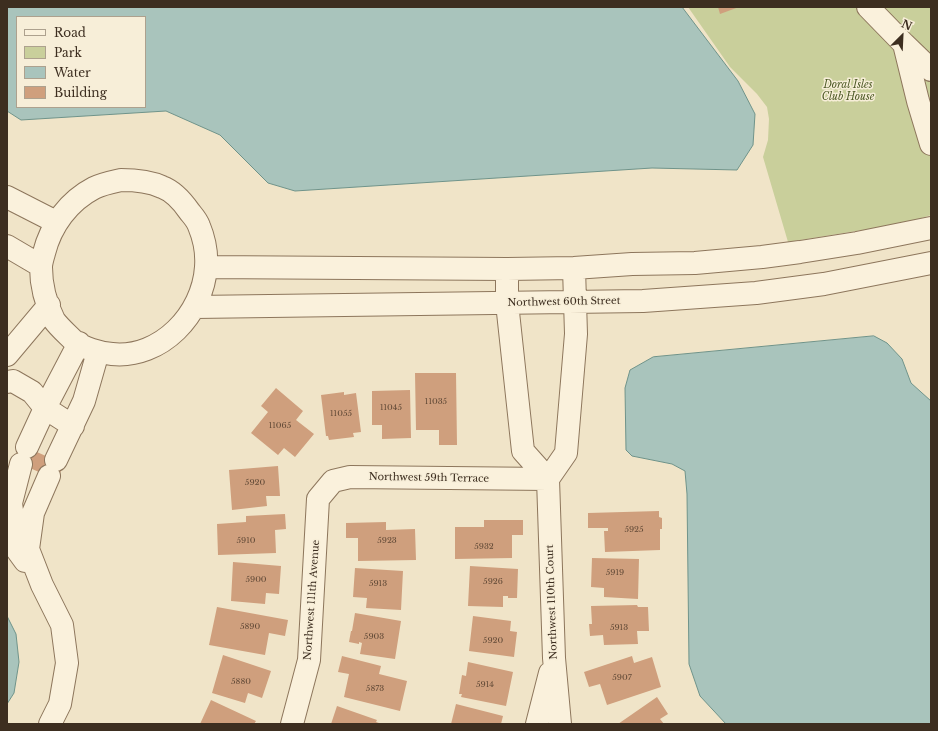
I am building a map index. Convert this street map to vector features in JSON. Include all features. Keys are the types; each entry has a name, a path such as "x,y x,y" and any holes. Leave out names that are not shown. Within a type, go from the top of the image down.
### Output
{"street":[{"path":"868,7 931,70"},
{"path":"904,44 931,144"},
{"path":"121,180 143,181 163,187 181,199 199,224 206,252 206,267 201,291 195,308 181,326 167,338 147,350 121,355 98,352 74,341 54,320 44,294 40,266 47,243 56,222 73,203 95,187 121,180"},
{"path":"7,197 56,222"},
{"path":"206,267 507,269 695,263 762,257 857,243 931,228"},
{"path":"7,246 40,266"},
{"name":"Northwest 60th Street","path":"195,308 643,301 756,293 831,282 931,263"},
{"path":"507,269 507,302 522,451 548,479 566,453 576,334 574,268"},
{"path":"7,355 49,305"},
{"path":"42,585 18,550 11,503 24,456 45,408 79,344"},
{"path":"50,724 60,704 67,662 62,625 42,585 28,549 33,513 52,468 84,402 98,352"},
{"path":"7,382 13,381 32,392 45,408 73,426"},
{"name":"Northwest 59th Terrace","path":"318,498 333,481 350,478 548,479"},
{"name":"Northwest 110th Court","path":"548,479 554,658 560,724"},
{"name":"Northwest 111th Avenue","path":"292,724 309,660 318,498"},
{"path":"537,724 554,658"}],"green space":[{"name":"Doral Isles Club House","path":"688,7 931,7 931,215 906,223 788,242 763,157 768,140 769,119 767,107 757,94 730,67"}],"water":[{"path":"7,7 682,7 738,81 755,114 753,145 737,170 652,168 295,191 268,183 220,135 166,111 21,120 7,111"},
{"path":"874,336 887,343 902,359 911,383 931,401 931,724 726,724 700,696 689,664 687,494 685,471 672,464 632,456 626,450 625,388 630,370 653,357"},
{"path":"7,616 16,634 19,662 14,693 7,704"}],"building":[{"path":"718,7 739,7 720,14"},
{"path":"415,373 456,373 457,445 439,445 439,430 416,430"},
{"path":"276,388 303,411 296,420 314,434 295,457 284,448 278,455 251,433 268,412 261,406"},
{"path":"410,390 411,438 382,439 382,425 372,425 372,391"},
{"path":"344,392 344,395 356,393 361,432 353,433 354,437 329,440 328,436 326,436 321,395"},
{"path":"21,445 64,464 57,480 14,461"},
{"path":"278,466 280,496 266,496 267,506 232,510 229,470"},
{"path":"659,511 659,517 662,518 662,529 660,529 660,550 605,552 604,531 608,531 608,528 588,528 588,513"},
{"path":"285,514 286,529 275,530 276,553 218,555 217,524 246,522 246,516"},
{"path":"484,520 523,520 523,535 512,535 512,558 455,559 455,527 484,527"},
{"path":"386,522 386,530 415,529 416,560 358,561 358,538 346,538 346,523"},
{"path":"592,558 639,559 638,599 604,597 604,588 591,587"},
{"path":"233,562 281,566 279,594 266,593 265,604 231,601"},
{"path":"470,566 518,569 517,598 508,598 508,596 503,596 503,607 468,606"},
{"path":"355,568 403,571 401,610 366,608 367,598 353,597"},
{"path":"637,605 638,607 648,607 649,631 637,631 638,644 604,645 603,635 590,636 589,624 592,624 591,606"},
{"path":"217,607 288,620 285,636 269,633 265,655 209,645"},
{"path":"355,613 401,621 395,659 360,654 362,643 359,642 359,644 349,642"},
{"path":"473,616 511,621 510,631 517,632 514,657 469,651"},
{"path":"223,655 271,671 262,698 248,693 245,703 212,693"},
{"path":"342,656 381,666 379,674 407,681 400,711 344,697 349,674 338,672"},
{"path":"632,656 634,663 652,657 661,687 607,705 600,684 589,687 584,672"},
{"path":"468,662 513,672 506,706 461,697 462,694 459,694 462,675 466,676"},
{"path":"657,697 668,714 660,719 664,724 618,724"},
{"path":"211,700 256,721 254,724 200,724"},
{"path":"456,704 503,716 501,724 451,724"},
{"path":"337,706 377,720 376,722 382,724 331,724"}]}
